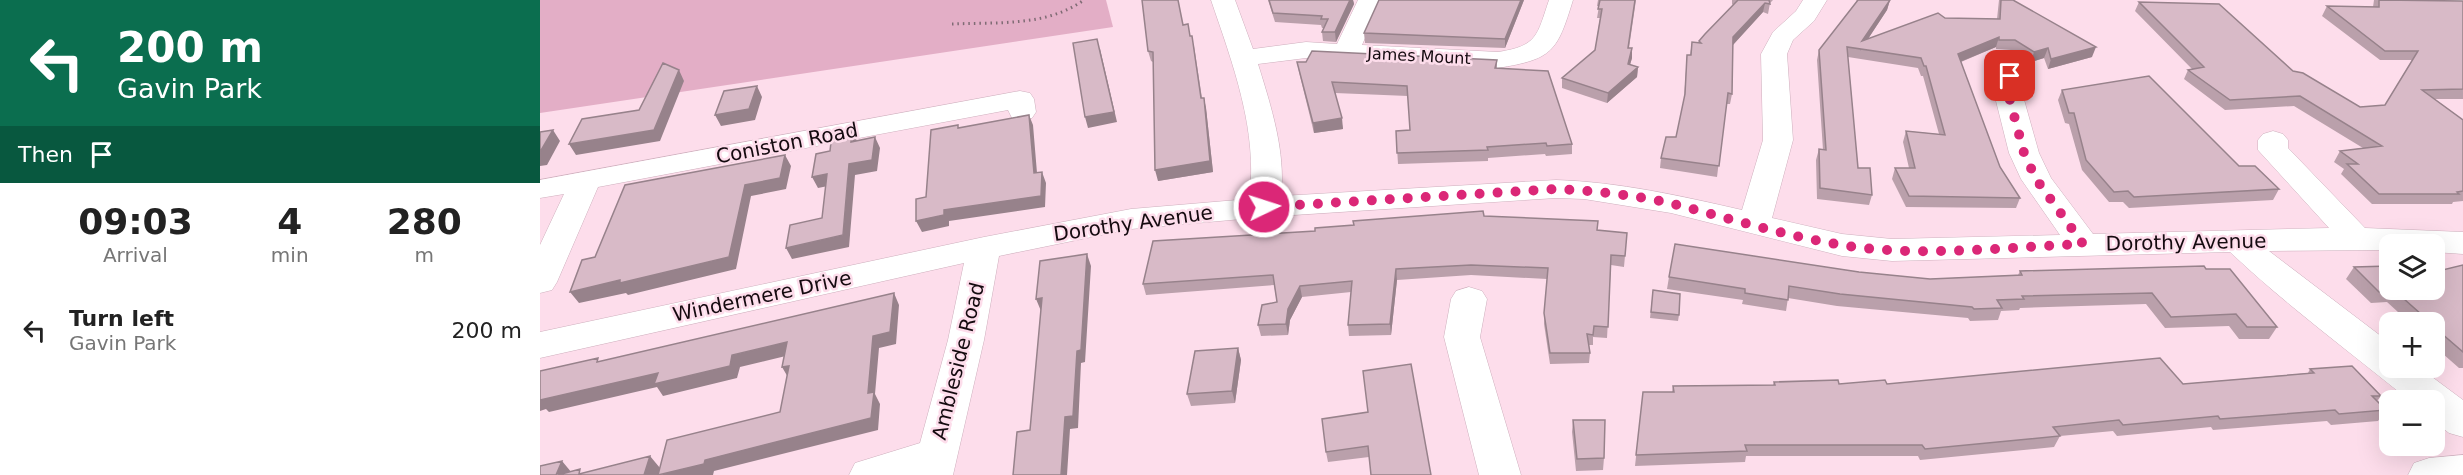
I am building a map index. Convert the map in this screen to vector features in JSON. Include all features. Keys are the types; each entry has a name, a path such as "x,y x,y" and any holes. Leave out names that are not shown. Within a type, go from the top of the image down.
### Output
{"street":[{"path":"1223,0 1243,58 1263,140 1267,172 1264,207"},
{"name":"James Mount","path":"1243,58 1306,50 1498,60 1523,56 1538,51 1545,44 1561,0"},
{"path":"1754,225 1774,162 1778,140 1774,54 1782,37 1813,6 1815,0"},
{"path":"2390,0 2463,2"},
{"path":"1346,52 1368,3"},
{"path":"2010,76 2007,89 2024,153 2036,179 2083,244"},
{"name":"Coniston Road","path":"540,189 1020,99 1022,112"},
{"path":"2273,140 2273,150 2356,238"},
{"path":"540,282 585,181"},
{"name":"Dorothy Avenue","path":"984,248 1131,219 1264,207 1556,189 1584,190 1671,203 1842,245 1892,250 2356,238 2463,243"},
{"path":"2237,240 2264,265 2379,354"},
{"name":"Windermere Drive","path":"540,345 984,248"},
{"name":"Ambleside Road","path":"934,465 966,340 984,248"},
{"path":"1469,299 1462,337 1500,475"},
{"path":"2408,378 2463,422"},
{"path":"870,475 934,465"},
{"path":"2429,475 2463,472"}],"path":[{"path":"952,24 1054,16 1076,7 1084,0"}],"shaded area":[{"path":"540,0 1106,0 1113,27 540,113"}],"building":[{"path":"1142,0 1178,0 1183,25 1188,24 1190,36 1192,36 1201,98 1204,98 1210,161 1155,170 1153,52 1148,51"},
{"path":"1269,0 1350,0 1335,32 1322,32 1328,19 1321,19 1322,16 1273,13"},
{"path":"1379,0 1521,0 1505,39 1364,33"},
{"path":"1600,0 1635,0 1628,48 1632,48 1628,64 1638,67 1608,93 1562,78 1595,50 1602,9 1598,9"},
{"path":"1738,0 1769,0 1770,4 1765,3 1733,37 1732,94 1728,93 1719,166 1661,158 1666,137 1676,137 1685,94 1687,55 1691,55 1692,42 1701,43 1699,41 1705,34"},
{"path":"1858,0 1890,0 1862,41 1938,13 1945,18 2000,19 2001,0 2013,0 2096,47 2051,59 2048,48 2034,52 2015,40 1999,40 1999,37 1958,54 2000,167 2020,198 1909,196 1895,168 1915,168 1906,131 1945,135 1926,66 1921,58 1847,47 1858,168 1870,168 1872,195 1820,188 1819,149 1826,150 1819,50"},
{"path":"2379,0 2463,1 2463,89 2422,90 2463,120 2463,191 2457,192 2459,194 2379,194 2347,164 2358,164 2340,151 2382,146 2300,96 2230,100 2188,70 2204,67 2139,2 2219,4 2293,71 2303,73 2360,107 2385,105 2418,51 2385,51 2327,6 2379,7"},
{"path":"1097,39 1114,112 1085,117 1073,43"},
{"path":"1312,51 1497,60 1495,68 1548,71 1572,144 1547,146 1546,143 1487,147 1488,150 1397,153 1396,131 1410,130 1407,86 1332,82 1342,118 1313,123 1297,62 1306,62"},
{"path":"663,63 679,70 654,130 569,144 582,119 639,110"},
{"path":"2149,76 2239,166 2255,166 2279,189 2134,197 2128,191 2114,192 2086,160 2074,113 2069,113 2062,90"},
{"path":"757,86 749,109 715,115 724,91"},
{"path":"1029,115 1034,173 1042,172 1041,196 944,210 944,215 916,221 916,199 926,197 931,130 958,125 958,128"},
{"path":"553,130 540,152 540,132"},
{"path":"852,130 851,142 875,137 872,160 849,164 843,235 786,248 790,225 822,218 827,174 812,177 816,154 830,151 832,133"},
{"path":"785,155 780,178 745,185 729,257 620,283 620,280 570,292 582,260 595,257 625,185"},
{"path":"1483,211 1484,216 1598,221 1597,230 1627,233 1625,256 1611,255 1608,327 1594,326 1593,335 1587,334 1590,353 1550,353 1544,313 1548,268 1471,265 1396,269 1390,324 1348,325 1352,281 1300,286 1288,309 1286,324 1258,325 1262,305 1277,302 1273,275 1143,284 1153,241 1315,231 1315,228 1354,225 1353,221"},
{"path":"1675,244 1859,272 1930,279 2022,275 2020,271 2204,266 2206,269 2230,269 2277,327 2247,327 2236,314 2171,317 2152,293 2022,296 2024,299 1997,300 2002,308 1974,309 1789,286 1788,300 1745,293 1745,289 1669,277"},
{"path":"1087,254 1081,350 1077,351 1073,416 1065,417 1061,475 1013,475 1017,432 1030,430 1042,298 1036,299 1040,261"},
{"path":"2463,265 2463,352 2445,336 2445,312 2419,312 2405,300 2445,300 2445,269"},
{"path":"2379,266 2379,292 2354,267"},
{"path":"1653,290 1680,294 1679,315 1651,312"},
{"path":"894,293 890,332 873,336 868,393 874,392 871,418 705,460 704,464 658,475 667,440 780,412 789,366 782,367 787,342 732,355 730,366 654,384 658,373 540,400 540,371 598,358 597,362"},
{"path":"1238,348 1232,391 1187,394 1195,351"},
{"path":"2160,358 2183,384 2314,373 2310,369 2352,366 2379,394 2379,396 2372,396 2379,403 2379,411 2339,414 2335,410 2220,419 2218,416 2123,425 2119,420 2053,427 2060,436 1925,449 1922,445 1745,445 1747,451 1636,455 1643,392 1674,392 1673,386 1775,385 1774,382 1838,380 1839,384 1885,380 1887,384"},
{"path":"1411,364 1431,475 1371,475 1368,446 1326,452 1322,419 1368,412 1363,371"},
{"path":"1573,420 1605,420 1604,458 1577,459"},
{"path":"650,456 644,475 558,475 580,469 579,474"},
{"path":"562,461 556,475 540,475 540,466"}],"route":[{"path":"1264,207 1556,189 1584,190 1671,203 1842,245 1892,250 2083,244 2036,179 2024,153 2007,89 2010,76"}]}
